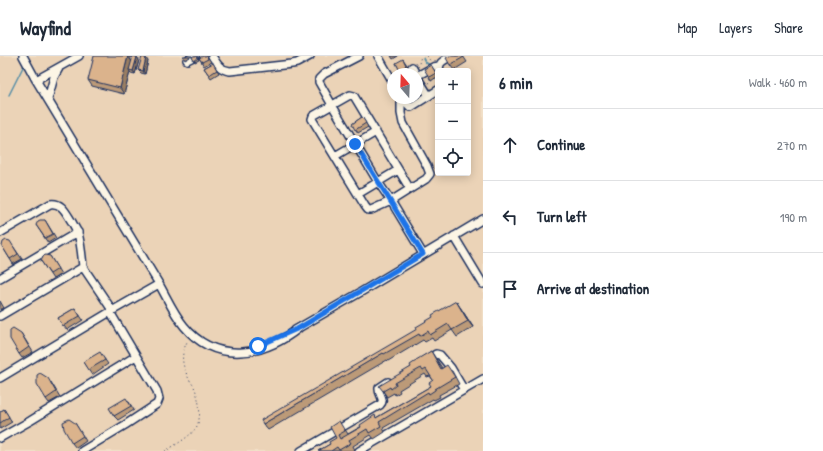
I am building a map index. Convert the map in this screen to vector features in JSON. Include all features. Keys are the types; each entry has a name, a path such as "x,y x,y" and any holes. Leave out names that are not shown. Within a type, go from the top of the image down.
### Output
{"street":[{"path":"23,56 179,320 192,334 215,349 239,353 252,351 268,346 287,337 299,328 483,219"},
{"path":"36,80 79,56"},
{"path":"187,60 195,56"},
{"path":"213,61 222,69 236,70 292,64 310,56"},
{"path":"359,56 324,74 319,79 319,82 355,144 423,254"},
{"path":"378,56 387,72"},
{"path":"437,68 441,62 452,56"},
{"path":"48,99 54,77 59,68"},
{"path":"423,71 435,68"},
{"path":"423,86 429,96"},
{"path":"423,100 435,92"},
{"path":"401,104 403,123 430,174 426,179 391,201 371,210 367,208 312,119 313,116 350,95 353,95 410,189"},
{"path":"406,104 411,107 416,104"},
{"path":"335,156 376,132"},
{"path":"358,194 398,170"},
{"path":"0,233 50,204 54,203 61,206 65,210 78,232 83,267 111,311 156,390 159,399 156,404 82,451"},
{"path":"0,278 78,232"},
{"path":"454,236 483,284"},
{"path":"0,316 83,267"},
{"path":"0,378 158,284"},
{"path":"167,298 191,328 198,334 214,344 226,347 238,349 251,348 299,328"},
{"path":"420,364 436,354 440,355 451,368 464,390"},
{"path":"0,438 136,356"},
{"path":"359,451 483,379"},
{"path":"301,451 380,405 383,400 379,393 379,388 393,380"}],"path":[{"path":"417,68 421,56"},
{"path":"427,56 437,68"},
{"path":"423,86 435,79"},
{"path":"165,451 189,435 196,427 199,415 199,402 183,363 183,352 192,334"}],"shaded area":[{"path":"0,56 483,56 483,451 0,451"}],"building":[{"path":"94,56 128,56 120,88 88,80"},
{"path":"133,56 137,57 133,71 129,70"},
{"path":"193,56 197,56 198,58 194,61"},
{"path":"207,56 208,59 202,62 199,58"},
{"path":"449,56 464,57 450,65 446,58"},
{"path":"142,57 146,58 143,71 138,70"},
{"path":"403,59 406,65 404,68 398,68 396,63"},
{"path":"213,63 217,70 209,75 204,68"},
{"path":"431,65 435,74 429,77 424,69"},
{"path":"362,117 366,123 355,130 352,124"},
{"path":"40,220 45,220 53,234 45,238 36,225"},
{"path":"6,240 10,241 18,254 10,259 2,246 3,242"},
{"path":"45,255 50,256 58,269 50,274 41,261"},
{"path":"456,301 468,321 452,330 448,324 430,335 428,331 420,336 419,334 384,354 383,353 263,424 261,420 417,329 416,327 433,317 432,315"},
{"path":"75,308 80,316 63,326 58,318"},
{"path":"13,328 21,333 29,347 19,354 10,339 10,330"},
{"path":"431,351 441,369 447,365 455,377 429,394 428,392 379,422 381,426 369,433 367,429 349,440 351,443 339,450 337,447 331,451 318,451 330,444 329,442 336,438 330,427 339,421 345,431 338,435 340,439 361,427 360,425 375,415 376,418 431,386 429,383 433,380 426,369 423,371 421,368 395,383 396,385 391,389 390,387 383,391 379,386 411,367 410,365 416,360"},
{"path":"100,352 105,360 88,370 83,362"},
{"path":"40,373 48,378 56,392 46,399 37,384 37,375"},
{"path":"126,398 131,406 114,416 109,408"},
{"path":"4,409 9,417 0,423 0,412"},
{"path":"69,419 75,423 83,436 72,443 64,429 63,422"}],"waterway":[{"path":"423,58 425,62 430,65"},
{"path":"9,95 24,65"}],"route":[{"path":"258,346 299,328 423,254 355,144"}]}
